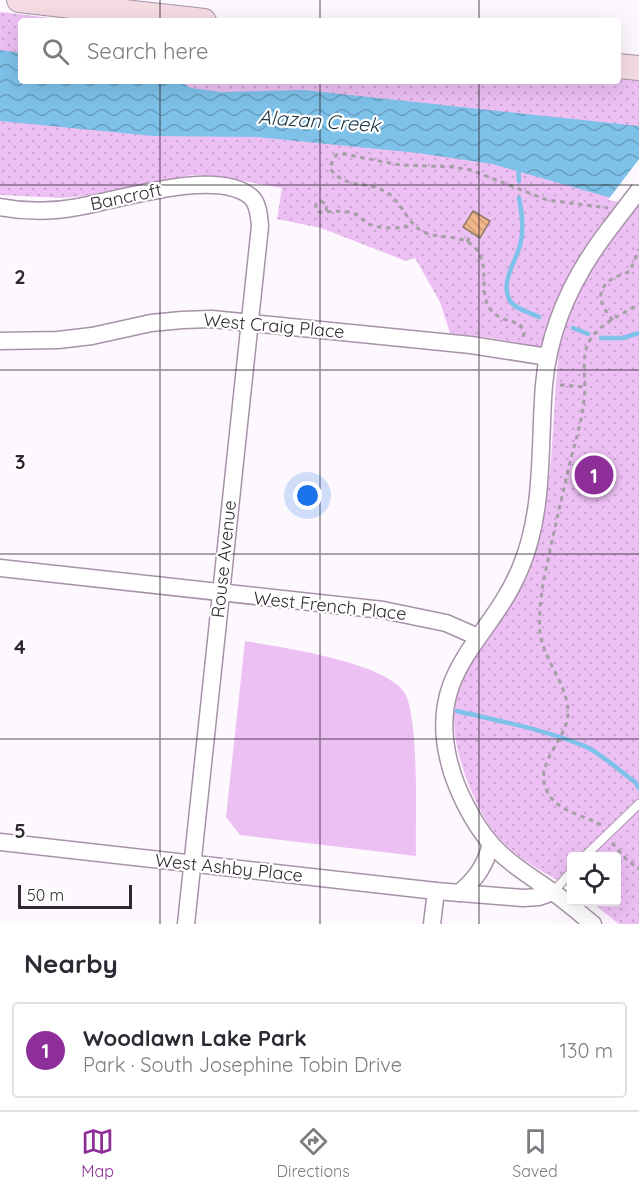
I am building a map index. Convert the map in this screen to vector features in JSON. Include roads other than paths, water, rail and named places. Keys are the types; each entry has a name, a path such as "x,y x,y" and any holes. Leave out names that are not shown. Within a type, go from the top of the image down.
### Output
{"street":[{"path":"20,0 156,8 193,18"},
{"path":"621,66 639,68"},
{"name":"Bancroft","path":"0,207 34,211 56,210 180,186 210,185 231,188 251,196"},
{"path":"593,924 510,862 491,844 462,797 451,771 445,740 445,709 452,678 511,588 526,551 533,522 542,445 544,384 548,357 561,312 590,254 639,190"},
{"name":"Rouse Avenue","path":"186,924 260,226 257,205 251,196"},
{"name":"West Craig Place","path":"0,341 31,342 92,336 151,323 212,319 471,345 548,357"},
{"name":"West French Place","path":"0,568 404,614 447,623 478,637"},
{"name":"West Ashby Place","path":"0,842 436,891 523,898 539,897 553,892"},
{"path":"459,893 480,873 491,844"},
{"path":"432,924 436,891"}],"lane":[{"path":"589,852 639,804"},
{"path":"553,892 567,877"}],"water":[{"name":"Alazan Creek","path":"0,50 18,53 18,84 184,84 191,88 221,92 304,90 639,126 639,202 608,197 492,164 418,153 257,137 153,136 0,121"}],"waterway":[{"path":"518,165 519,181"},
{"path":"519,198 522,236 510,270 507,293 510,301 516,306 539,317"},
{"path":"573,328 588,334"},
{"path":"601,338 623,338 639,333"},
{"path":"457,711 536,730 582,745 595,751 635,782 639,788"}],"place":[{"name":"Woodlawn Lake Park","path":"594,475"}]}
